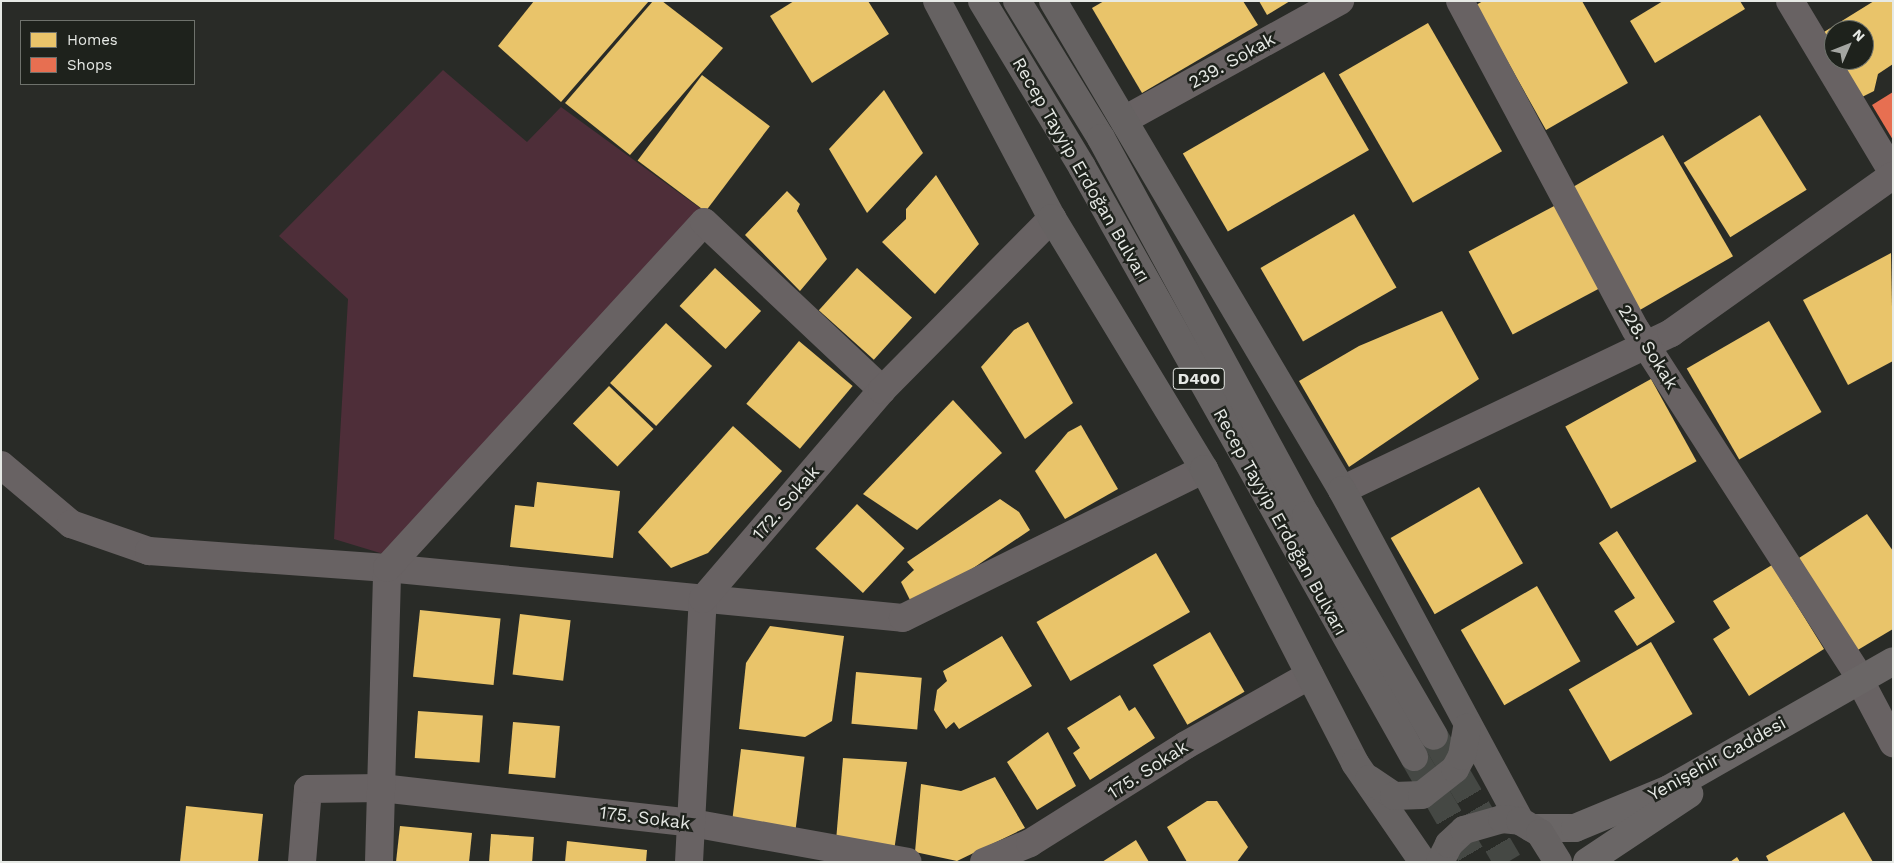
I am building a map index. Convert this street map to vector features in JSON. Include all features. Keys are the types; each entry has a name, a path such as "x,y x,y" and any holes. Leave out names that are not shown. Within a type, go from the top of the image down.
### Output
{"highway":[{"path":"938,1 1052,218 1204,469 1355,763 1422,862"},
{"name":"Recep Tayyip Erdoğan Bulvarı","path":"982,1 1082,167 1414,757"},
{"name":"Recep Tayyip Erdoğan Bulvarı","path":"1017,1 1101,138 1302,507 1434,736"},
{"path":"1053,1 1342,490 1467,727 1526,824 1553,849 1558,862"},
{"path":"1355,763 1373,783 1394,796 1422,795 1455,769 1462,756 1467,727"},
{"path":"1440,862 1449,844 1464,830 1482,821 1526,824"}],"main road":[{"name":"Yenişehir Caddesi","path":"1587,862 1683,797 1863,685 1893,661"},
{"name":"Yenişehir Caddesi","path":"1526,824 1575,828 1669,789 1863,685 1893,678"}],"street":[{"name":"239. Sokak","path":"1124,120 1340,1"},
{"name":"228. Sokak","path":"1460,1 1562,198 1646,345 1863,685 1893,743"},
{"path":"1342,490 1671,333 1893,174 1790,1"},
{"name":"172. Sokak","path":"704,599 882,390 1052,218"},
{"path":"379,862 387,568 704,222 882,390"},
{"path":"1,465 71,524 149,552 387,568 903,618 1204,469"},
{"path":"689,862 704,599"},
{"name":"175. Sokak","path":"984,862 1030,844 1186,745 1310,675"},
{"name":"175. Sokak","path":"302,862 308,789 381,788 692,823 908,862"}],"shaded area":[{"path":"443,70 527,142 561,107 704,211 390,556 334,539 348,299 279,236"}],"building: Homes":[{"path":"534,1 649,1 561,102 498,46"},
{"path":"653,1 662,1 723,48 630,155 565,103"},
{"path":"794,1 868,1 889,34 812,83 770,16"},
{"path":"1104,1 1243,1 1258,25 1142,93 1092,8"},
{"path":"1259,1 1290,1 1267,15"},
{"path":"1483,1 1582,1 1628,83 1546,130 1476,5"},
{"path":"1663,1 1740,1 1745,9 1655,63 1630,21"},
{"path":"1874,1 1893,1 1893,64 1878,74 1874,91 1862,97 1846,70 1874,70 1874,20 1843,20"},
{"path":"1428,23 1502,151 1413,203 1339,74"},
{"path":"1324,72 1369,150 1228,231 1183,154"},
{"path":"702,75 770,126 705,212 638,160"},
{"path":"884,90 923,153 867,213 829,149"},
{"path":"1760,115 1807,190 1730,237 1684,163"},
{"path":"1663,135 1733,256 1639,311 1569,190"},
{"path":"936,175 979,244 935,294 882,242 906,219 906,209"},
{"path":"787,191 800,204 797,211 827,259 800,291 745,235"},
{"path":"1556,205 1600,288 1513,334 1469,251"},
{"path":"1354,214 1396,288 1303,342 1260,268"},
{"path":"1891,253 1893,361 1848,385 1803,300"},
{"path":"715,268 761,311 726,349 680,306"},
{"path":"857,268 912,318 874,360 819,310"},
{"path":"1442,311 1479,379 1349,467 1299,381 1359,346"},
{"path":"1769,321 1822,412 1739,459 1687,368"},
{"path":"1028,322 1073,403 1025,439 981,367 1014,330"},
{"path":"666,323 712,366 656,426 610,383"},
{"path":"799,341 853,386 800,449 746,404"},
{"path":"1651,379 1697,461 1611,509 1565,427"},
{"path":"609,386 654,429 617,466 573,423"},
{"path":"953,400 1002,453 917,530 863,494"},
{"path":"1081,425 1118,489 1065,519 1035,471 1068,432"},
{"path":"733,426 782,471 708,553 671,568 638,532"},
{"path":"537,482 620,491 613,558 510,547 515,505 534,507"},
{"path":"1479,487 1523,563 1435,614 1391,538"},
{"path":"1000,499 1019,512 1030,530 918,605 912,604 901,582 914,570 907,562"},
{"path":"857,504 905,548 863,593 815,549"},
{"path":"1867,514 1893,551 1893,629 1856,651 1799,558"},
{"path":"1617,531 1675,622 1637,646 1614,611 1635,598 1599,543"},
{"path":"1156,553 1190,612 1070,681 1036,622"},
{"path":"1772,565 1824,649 1749,696 1713,639 1730,628 1713,601"},
{"path":"1537,586 1580,661 1504,705 1461,630"},
{"path":"420,610 501,618 494,685 413,677"},
{"path":"520,614 571,620 563,681 513,675"},
{"path":"770,626 844,636 832,721 805,737 739,729 746,663"},
{"path":"1210,632 1244,692 1187,725 1153,665"},
{"path":"1002,636 1032,686 959,729 954,722 946,729 934,710 937,690 947,681 943,671"},
{"path":"1651,642 1692,714 1610,761 1569,690"},
{"path":"856,672 922,678 917,730 851,724"},
{"path":"1120,695 1129,711 1135,707 1155,738 1090,780 1073,753 1080,748 1067,728"},
{"path":"418,711 483,716 480,762 415,758"},
{"path":"513,722 560,726 555,778 508,774"},
{"path":"1048,732 1076,786 1037,810 1007,762"},
{"path":"741,749 805,757 795,836 731,828"},
{"path":"843,758 907,762 894,851 836,841"},
{"path":"995,777 1025,828 957,861 915,852 921,784 961,791"},
{"path":"1207,801 1217,801 1248,847 1237,862 1187,862 1167,827"},
{"path":"186,806 263,814 258,862 180,862"},
{"path":"1844,812 1873,862 1769,862 1766,856"},
{"path":"400,826 472,833 469,862 396,862"},
{"path":"491,834 534,837 532,862 489,862"},
{"path":"1136,840 1149,862 1102,862"},
{"path":"567,841 647,850 646,862 565,862"},
{"path":"1737,857 1740,862 1730,862"}],"building: Shops":[{"path":"1893,92 1893,140 1872,105"}],"tunnel":[{"path":"1434,736 1508,862"},
{"path":"1414,757 1475,862"}]}
